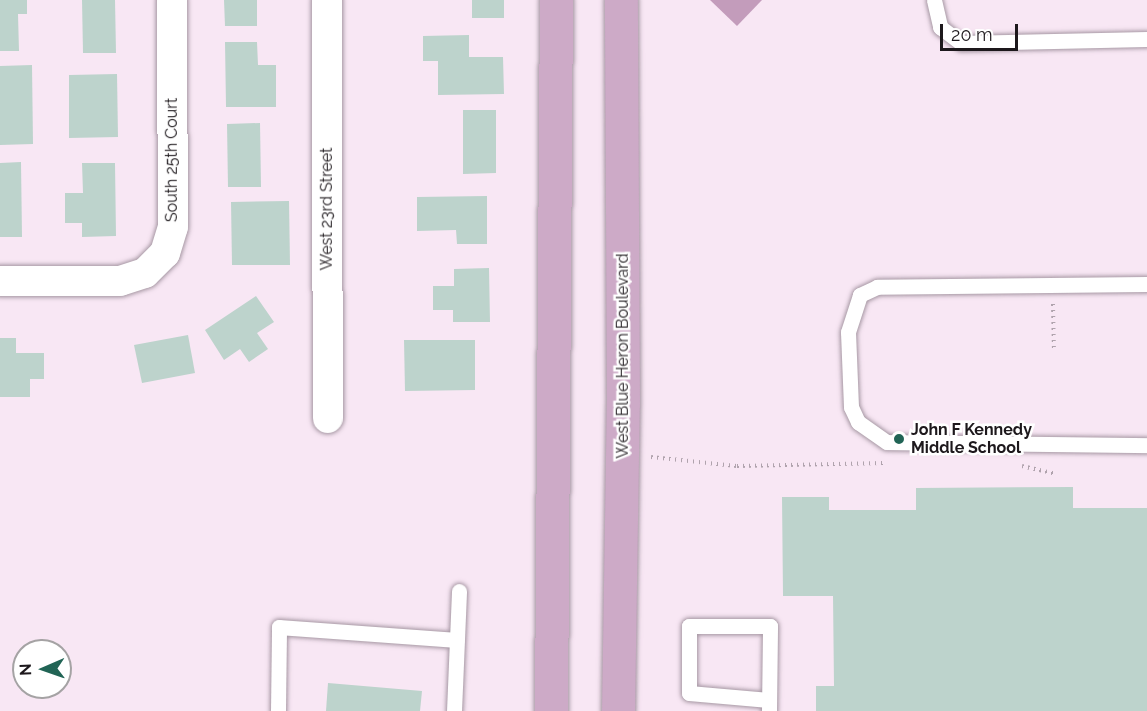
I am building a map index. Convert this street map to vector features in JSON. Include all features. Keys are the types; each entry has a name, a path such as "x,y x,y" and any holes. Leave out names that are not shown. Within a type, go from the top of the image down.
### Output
{"main road":[{"path":"551,711 556,0"},
{"name":"West Blue Heron Boulevard","path":"618,711 623,415 621,0"}],"street":[{"name":"South 25th Court","path":"0,281 120,281 145,273 165,253 173,227 172,0"},
{"name":"West 23rd Street","path":"327,0 328,418"}],"lane":[{"path":"934,0 940,27 961,43 1147,39"},
{"path":"1147,284 877,287 861,295 848,332 851,407 858,422 887,442 1147,445"},
{"path":"454,711 459,591"},
{"path":"689,626 770,626 769,705 689,693 689,626"},
{"path":"278,711 279,627 458,640"}],"path":[{"path":"1052,285 1054,351"},
{"path":"642,457 737,466 890,464"},
{"path":"1016,464 1053,473"}],"shaded area":[{"path":"710,0 762,0 737,26"}],"building":[{"path":"0,0 27,0 27,14 18,14 19,51 0,51"},
{"path":"82,0 115,0 116,53 83,53"},
{"path":"224,0 257,0 257,26 225,26"},
{"path":"472,0 504,0 504,18 472,18"},
{"path":"469,35 469,57 503,57 504,94 438,95 438,61 423,61 423,36"},
{"path":"225,42 257,42 258,65 276,65 276,107 226,107"},
{"path":"32,65 33,144 0,145 0,66"},
{"path":"117,74 118,137 69,138 69,75"},
{"path":"463,110 496,110 496,173 463,174"},
{"path":"260,123 261,187 228,187 227,124"},
{"path":"21,162 22,237 0,237 0,163"},
{"path":"82,163 115,163 116,236 82,237 82,223 65,223 65,193 83,193"},
{"path":"487,196 487,244 457,244 456,230 417,231 417,197"},
{"path":"289,201 290,265 232,265 231,202"},
{"path":"489,268 490,322 453,322 453,310 433,310 433,286 454,286 454,269"},
{"path":"256,296 274,322 257,333 268,349 249,362 240,349 224,360 205,330"},
{"path":"188,335 195,373 142,383 134,345"},
{"path":"0,338 16,338 16,353 44,353 44,379 30,379 30,397 0,397"},
{"path":"404,340 475,340 475,390 405,391"},
{"path":"1073,487 1073,508 1147,508 1147,711 816,711 816,686 834,686 833,596 783,596 782,497 829,497 829,510 916,510 916,488"},
{"path":"328,683 422,691 420,711 326,711"}],"place":[{"name":"John F Kennedy Middle School","path":"899,439"}]}
